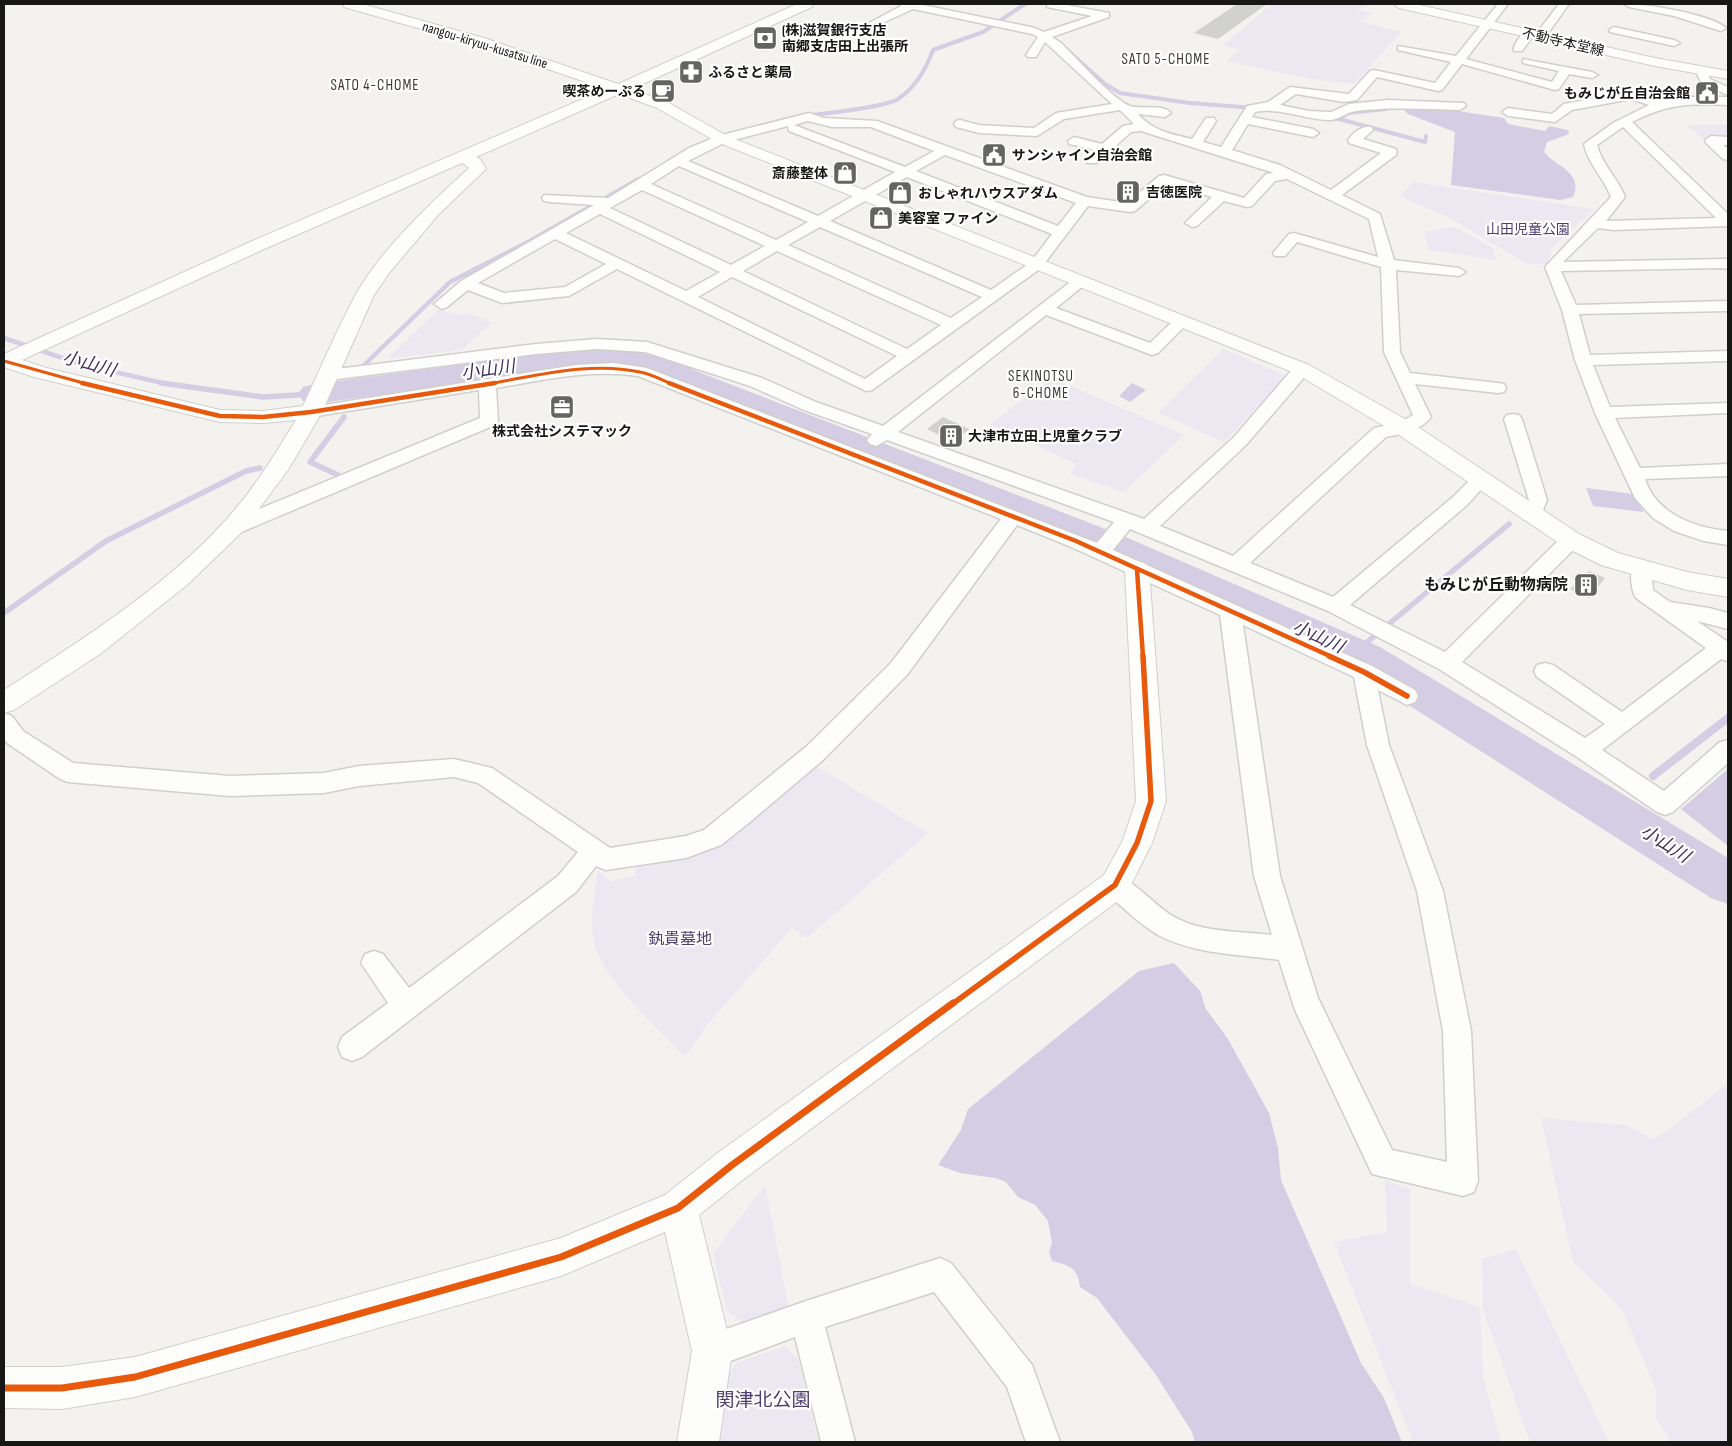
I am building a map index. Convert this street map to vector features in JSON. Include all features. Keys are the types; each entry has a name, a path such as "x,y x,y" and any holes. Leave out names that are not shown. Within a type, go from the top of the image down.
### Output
{"street":[{"name":"nangou-kiryuu-kusatsu line","path":"349,4 479,42 662,105 722,139 1078,283 1302,369 1404,428 1532,516 1571,540 1610,559 1687,581 1728,588"},
{"path":"807,4 619,89 460,156 120,307 4,361 42,374 220,416 263,417 321,392 536,349 597,344 647,347 756,382 810,406 1127,520 1234,566 1335,606 1447,663 1585,750 1665,805 1728,750"},
{"name":"不動寺本堂線","path":"1399,4 1662,64 1728,75"},
{"path":"1224,152 1251,108 1272,105 1294,90 1344,98 1353,97 1374,74 1438,87 1504,4"},
{"path":"1518,49 1535,35 1564,4"},
{"path":"1602,50 1629,4 1681,30"},
{"path":"874,23 908,5 1034,31 1057,45 1124,107 1142,127 1155,133 1275,168 1375,217 1390,286 1392,352 1422,417 1404,428 1380,432 1234,566"},
{"path":"1032,55 1044,36 1108,14 1051,5"},
{"path":"1614,30 1721,28"},
{"path":"1662,64 1681,30"},
{"path":"1402,48 1555,86 1566,70"},
{"path":"1527,61 1592,75"},
{"path":"1702,71 1704,81 1728,91"},
{"path":"1508,112 1555,118 1568,107 1632,95 1660,105"},
{"path":"1552,267 1562,252 1597,224 1618,197 1610,177 1592,156 1590,144 1624,122 1660,105 1695,100 1728,101"},
{"path":"1266,106 1309,115 1333,116 1349,108 1388,104 1460,106"},
{"path":"960,124 979,129 1036,132 1060,116 1124,107 1165,113"},
{"path":"442,304 466,284 641,185 694,151 722,139 808,117 821,124 860,122 873,124 1084,201 1130,208 1164,179 1247,203 1271,176 1288,175"},
{"path":"1244,119 1313,133"},
{"path":"1196,144 1210,121"},
{"path":"1624,122 1728,222"},
{"path":"782,124 1060,232"},
{"path":"1092,160 1127,129 1142,127"},
{"path":"1332,196 1391,152 1354,140 1367,130"},
{"path":"1728,141 1711,140 1728,156"},
{"path":"1074,141 1105,149"},
{"path":"687,297 944,150"},
{"path":"4,703 92,647 178,580 232,528 280,465 321,392 365,295 382,270 433,210 478,168 474,162 460,156"},
{"path":"678,161 993,296"},
{"path":"641,185 775,247 953,325"},
{"path":"1192,223 1221,196"},
{"path":"549,198 605,205 733,271 910,356"},
{"path":"555,233 866,386 1036,265 1084,201"},
{"path":"1597,224 1614,226 1728,222"},
{"path":"1280,253 1294,237 1386,264 1459,272"},
{"path":"466,284 502,298 569,291 618,263"},
{"path":"1552,267 1726,263 1728,265"},
{"path":"1552,267 1570,310 1583,360 1604,413 1634,474 1642,495 1661,517 1713,538 1728,538"},
{"path":"858,456 885,432 1078,283"},
{"path":"1570,310 1728,306"},
{"path":"1044,309 1152,350 1181,322"},
{"path":"1583,360 1728,356"},
{"path":"321,392 487,383 576,370 614,368 641,372 1076,541 1364,672 1407,696"},
{"path":"1146,528 1240,441 1302,369"},
{"path":"1402,377 1498,388"},
{"path":"232,528 489,421 487,383"},
{"path":"1604,413 1728,408"},
{"path":"1513,419 1538,500 1532,516"},
{"path":"1634,474 1728,470"},
{"path":"1335,606 1460,501 1480,481"},
{"path":"4,722 15,737 68,772 230,786 324,783 359,776 454,768 484,775 606,859 686,847 712,838 815,753 898,669 1013,517"},
{"path":"1099,553 1127,520"},
{"path":"1447,663 1571,540"},
{"path":"1585,750 1724,651 1644,593 1642,568"},
{"path":"4,1388 62,1388 135,1377 205,1359 561,1257 678,1208 732,1165 1115,885 1137,843 1151,801 1137,570"},
{"path":"1664,608 1709,615 1728,621"},
{"path":"1230,610 1267,876 1306,1001 1384,1163 1463,1181 1457,1031 1432,900 1378,745 1364,672"},
{"path":"1545,671 1622,724"},
{"path":"352,1047 567,884 594,850"},
{"path":"1115,885 1168,927 1177,931 1204,940 1265,945 1290,950"},
{"path":"374,963 406,1006"},
{"path":"678,1208 712,1351 698,1442"},
{"path":"712,1351 806,1317 940,1274 1020,1377 1043,1442"},
{"path":"806,1317 838,1442"}],"green space":[{"path":"1272,4 1372,4 1357,9 1372,14 1358,21 1401,32 1354,84 1311,79 1227,61 1240,49 1223,45"},
{"path":"1687,125 1728,125 1728,138 1702,138"},
{"name":"山田児童公園","path":"1413,182 1594,209 1552,248 1547,264 1527,264 1452,219 1400,196"},
{"path":"1455,227 1493,248 1497,260 1429,250 1424,232"},
{"path":"438,310 461,315 466,313 492,322 462,350 387,359"},
{"path":"1223,349 1287,376 1224,442 1158,413"},
{"path":"1052,378 1184,435 1124,492 1070,474 1076,464 990,424"},
{"name":"釻貴墓地","path":"809,762 928,833 807,938 792,928 707,1025 685,1057 624,994 613,980 596,950 592,932 592,921 598,870 611,881 635,876 636,866 646,858 709,844"},
{"path":"1728,1084 1728,1442 1671,1442 1656,1418 1656,1390 1622,1309 1573,1261 1541,1118 1625,1125 1654,1140"},
{"path":"1385,1180 1410,1189 1410,1284 1480,1307 1483,1377 1501,1442 1413,1442 1334,1242 1387,1232"},
{"path":"765,1185 789,1309 747,1326 727,1311 713,1254"},
{"path":"1516,1249 1609,1442 1530,1442 1483,1309 1482,1259"},
{"name":"関津北公園","path":"785,1346 799,1361 818,1442 716,1442 719,1386 738,1362"}],"shaded area":[{"path":"1402,108 1438,108 1504,118 1508,124 1545,131 1549,126 1568,130 1569,134 1547,142 1544,152 1572,176 1575,182 1573,197 1560,200 1451,185 1455,132 1408,114"},
{"path":"1132,383 1146,390 1130,402 1119,396"},
{"path":"1586,488 1633,494 1644,512 1593,506"},
{"path":"1728,769 1728,846 1681,809"},
{"path":"1174,963 1200,991 1206,1009 1228,1039 1269,1113 1278,1148 1281,1180 1361,1363 1384,1398 1402,1442 1195,1442 1192,1432 1156,1375 1097,1298 1080,1287 1077,1275 1072,1268 1052,1261 1049,1251 1052,1243 1048,1221 1035,1205 1018,1197 1006,1182 995,1178 960,1173 938,1165 961,1130 968,1109 1139,971"}],"building":[{"path":"1237,4 1267,4 1218,39 1194,33"},
{"name":"大津市立田上児童クラブ","path":"943,417 969,429 954,442 927,429"},
{"name":"もみじが丘動物病院","path":"1589,571 1605,578 1589,598 1570,589"}],"waterway":[{"path":"919,4 933,8"},
{"path":"806,116 867,108 898,99 919,78 933,50 983,32 1025,4"},
{"path":"1014,25 1037,30 1057,41 1105,84 1120,93 1190,103 1254,108"},
{"path":"1339,119 1348,113 1386,109"},
{"path":"1326,119 1339,119"},
{"path":"1339,119 1425,142 1426,136"},
{"path":"362,367 450,282 530,241 639,179"},
{"name":"小山川","path":"4,338 80,364 165,384"},
{"name":"小山川","path":"314,394 573,359 619,358 662,366 685,378 1103,542 1366,658 1728,883"},
{"name":"小山川","path":"161,383 165,384"},
{"name":"小山川","path":"165,384 263,397 314,394"},
{"path":"338,475 310,462 344,417"},
{"path":"4,613 106,541 246,471 260,468"},
{"path":"1354,653 1509,524"},
{"path":"1653,776 1728,718"}],"cycle path":[{"path":"4,361 41,373 220,416 263,417 311,412 576,370 614,368 641,372 1076,541 1364,672 1407,696"},
{"path":"4,1388 62,1388 135,1377 561,1257 678,1208 732,1165 1115,885 1137,843 1151,801 1137,570"}],"place":[{"name":"(株)滋賀銀行支店 南郷支店田上出張所","path":"765,38"},
{"name":"ふるさと薬局","path":"691,72"},
{"name":"喫茶めーぷる","path":"663,91"},
{"name":"もみじが丘自治会館","path":"1707,93"},
{"name":"サンシャイン自治会館","path":"994,155"},
{"name":"斎藤整体","path":"845,173"},
{"name":"吉徳医院","path":"1128,192"},
{"name":"おしゃれハウスアダム","path":"900,193"},
{"name":"美容室 ファイン","path":"881,218"},
{"name":"株式会社システマック","path":"562,407"},
{"name":"大津市立田上児童クラブ","path":"951,436"},
{"name":"もみじが丘動物病院","path":"1586,585"}],"district":[{"name":"SATO 5-CHOME","path":"1166,59"},
{"name":"SATO 4-CHOME","path":"375,85"},
{"name":"SEKINOTSU 6-CHOME","path":"1041,384"}]}
